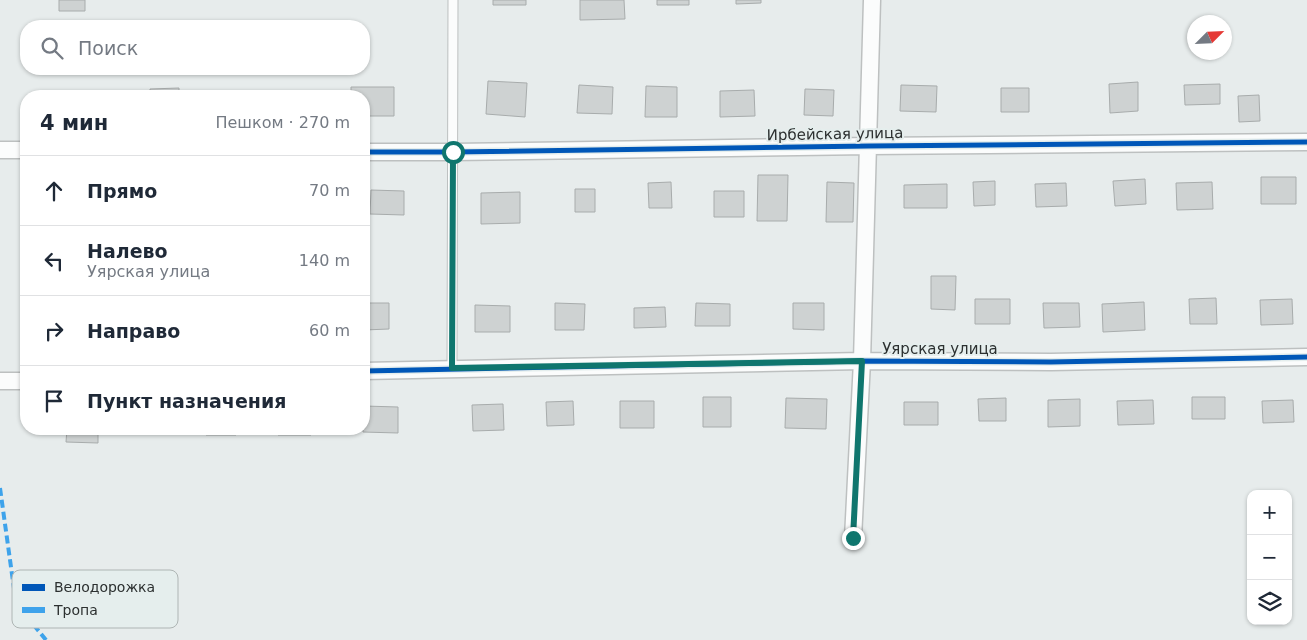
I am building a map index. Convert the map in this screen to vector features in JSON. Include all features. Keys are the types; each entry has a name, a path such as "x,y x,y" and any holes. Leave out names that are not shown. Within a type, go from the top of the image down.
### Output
{"street":[{"path":"853,538 862,361 872,0"},
{"name":"Ирбейская улица","path":"370,152 1307,142"},
{"path":"0,150 20,150"},
{"name":"Уярская улица","path":"370,371 862,361 1051,362 1307,357"},
{"path":"0,382 20,381"}],"lane":[{"path":"452,368 453,0"}],"building":[{"path":"59,0 85,0 85,11 59,11"},
{"path":"493,0 526,0 526,5 493,5"},
{"path":"580,0 624,0 625,19 580,20"},
{"path":"657,0 689,0 689,5 657,5"},
{"path":"736,0 761,0 761,3 736,4"},
{"path":"488,81 527,83 525,117 486,114"},
{"path":"1138,82 1138,111 1110,113 1109,84"},
{"path":"1220,84 1220,104 1185,105 1184,85"},
{"path":"579,85 613,87 612,114 577,113"},
{"path":"901,85 937,86 936,112 900,111"},
{"path":"646,86 677,87 677,117 645,117"},
{"path":"351,87 394,87 394,116 370,116 370,90 351,90"},
{"path":"179,88 179,90 150,90"},
{"path":"1001,88 1029,88 1029,112 1001,112"},
{"path":"805,89 834,90 833,116 804,115"},
{"path":"754,90 755,116 720,117 720,91"},
{"path":"1259,95 1260,121 1239,122 1238,96"},
{"path":"758,175 788,175 787,221 757,221"},
{"path":"1261,177 1296,177 1296,204 1261,204"},
{"path":"1145,179 1146,204 1115,206 1113,181"},
{"path":"995,181 995,205 974,206 973,182"},
{"path":"671,182 672,208 649,208 648,183"},
{"path":"827,182 854,183 853,222 826,222"},
{"path":"1212,182 1213,209 1177,210 1176,183"},
{"path":"1066,183 1067,206 1036,207 1035,184"},
{"path":"947,184 947,208 904,208 904,185"},
{"path":"575,189 595,189 595,212 575,212"},
{"path":"371,190 404,191 404,215 370,214"},
{"path":"714,191 744,191 744,217 714,217"},
{"path":"520,192 520,223 481,224 481,193"},
{"path":"931,276 956,276 955,310 931,309"},
{"path":"1216,298 1217,324 1190,324 1189,299"},
{"path":"975,299 1010,299 1010,324 975,324"},
{"path":"1292,299 1293,324 1261,325 1260,300"},
{"path":"1144,302 1145,330 1103,332 1102,304"},
{"path":"370,303 389,303 389,329 370,330"},
{"path":"555,303 585,304 584,330 555,330"},
{"path":"696,303 730,304 730,326 695,326"},
{"path":"793,303 824,303 824,330 793,329"},
{"path":"1043,303 1079,303 1080,327 1044,328"},
{"path":"475,305 510,306 510,332 475,332"},
{"path":"665,307 666,327 634,328 634,308"},
{"path":"703,397 731,397 731,427 703,427"},
{"path":"1192,397 1225,397 1225,419 1192,419"},
{"path":"786,398 827,399 826,429 785,428"},
{"path":"1006,398 1006,421 979,421 978,399"},
{"path":"1080,399 1080,426 1048,427 1048,400"},
{"path":"1153,400 1154,424 1118,425 1117,401"},
{"path":"1293,400 1294,422 1263,423 1262,401"},
{"path":"573,401 574,425 547,426 546,402"},
{"path":"620,401 654,401 654,428 620,428"},
{"path":"904,402 938,402 938,425 904,425"},
{"path":"503,404 504,430 473,431 472,405"},
{"path":"370,406 398,407 398,433 370,432"},
{"path":"67,435 98,435 98,443 66,442"}],"marked path":[{"path":"0,488 12,574"},
{"path":"36,628 46,640"}],"cycle path":[{"path":"370,152 1307,142"},
{"path":"370,371 862,361 1051,362 1307,357"}],"route":[{"path":"453,152 452,368 862,361 853,538"}]}
